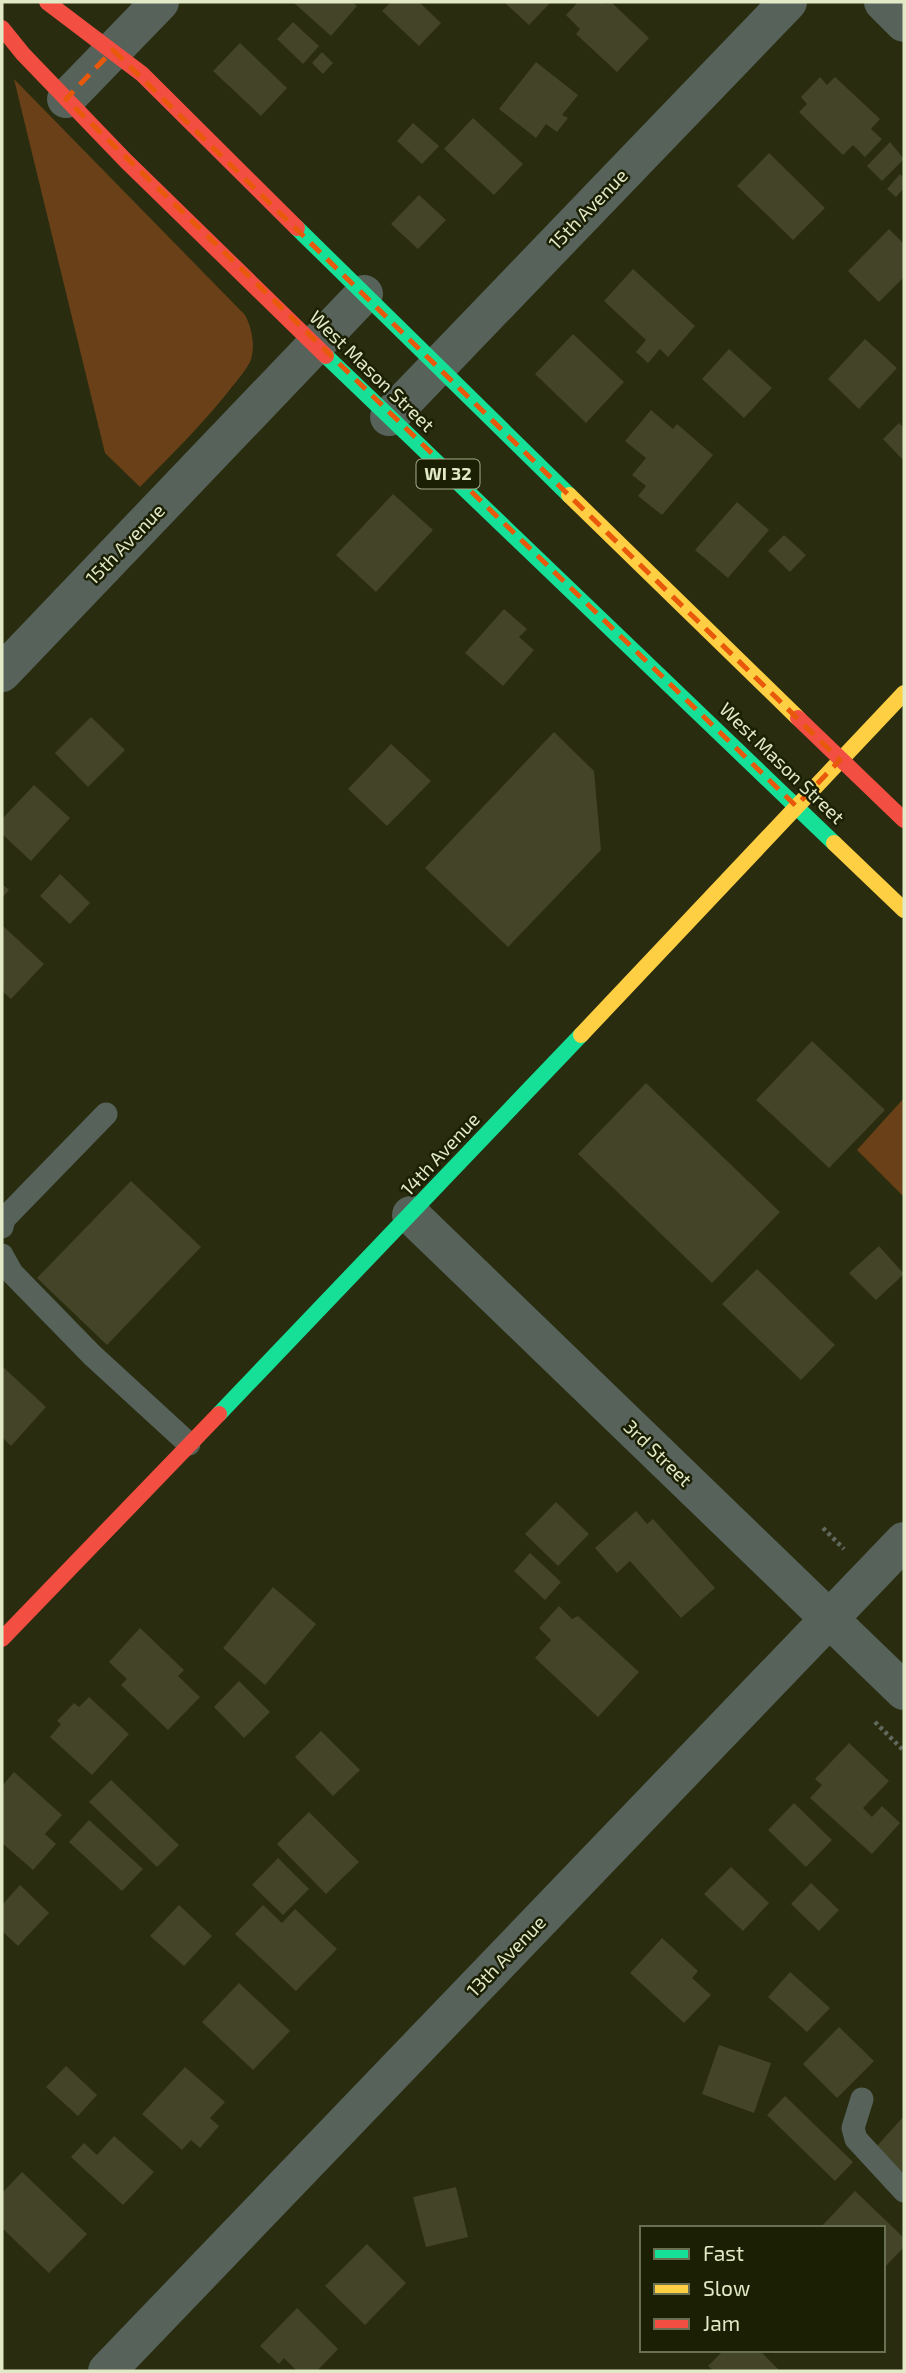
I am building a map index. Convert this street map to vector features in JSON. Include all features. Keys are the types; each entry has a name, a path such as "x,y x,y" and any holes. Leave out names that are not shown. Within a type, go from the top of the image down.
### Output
{"main road":[{"path":"47,2 142,74 437,367 904,820"},
{"name":"West Mason Street","path":"2,28 23,54 126,161 904,910"},
{"name":"14th Avenue","path":"2,1639 411,1215 904,693"}],"street":[{"path":"66,99 160,2"},
{"name":"15th Avenue","path":"389,417 788,2"},
{"path":"883,2 904,23"},
{"name":"15th Avenue","path":"2,673 364,293"},
{"name":"3rd Street","path":"411,1215 904,1691"},
{"name":"13th Avenue","path":"107,2371 904,1541"}],"lane":[{"path":"2,1227 4,1219 106,1114"},
{"path":"2,1255 12,1273 92,1354 189,1444"},
{"path":"862,2099 853,2128 856,2139 904,2191"}],"highlighted area":[{"path":"113,50 840,760 796,806 66,99"}],"shaded area":[{"path":"14,79 245,315 250,326 253,351 245,370 207,417 140,487 105,453"},
{"path":"904,1098 904,1197 857,1150"}],"building":[{"path":"293,2 352,2 357,6 331,36"},
{"path":"391,2 419,2 441,23 419,46 382,11"},
{"path":"504,2 551,2 529,25"},
{"path":"578,2 611,2 649,38 617,72 576,34 580,29 566,15"},
{"path":"293,22 319,46 303,64 277,39"},
{"path":"240,43 287,88 261,116 213,71"},
{"path":"322,52 333,63 323,74 312,63"},
{"path":"536,62 578,95 562,115 568,118 557,132 546,124 536,138 499,109"},
{"path":"820,77 827,85 835,77 880,119 871,129 882,139 865,157 853,145 843,155 799,112 807,104 801,97"},
{"path":"473,118 523,164 494,195 444,149"},
{"path":"413,123 439,146 422,164 397,141"},
{"path":"890,142 904,159 882,181 867,166"},
{"path":"769,153 825,208 793,240 737,186"},
{"path":"900,174 904,178 904,188 896,197 887,189"},
{"path":"419,195 446,220 418,249 391,224"},
{"path":"889,229 904,244 904,277 879,302 848,271"},
{"path":"633,269 695,326 668,357 660,349 648,363 636,352 646,340 604,301"},
{"path":"573,334 624,382 586,423 535,374"},
{"path":"865,339 897,368 859,409 828,379"},
{"path":"729,349 772,388 744,418 702,379"},
{"path":"651,410 673,429 677,424 713,455 662,515 638,496 646,486 632,475 646,458 625,441"},
{"path":"899,423 904,428 904,461 883,439"},
{"path":"393,494 433,530 376,592 336,555"},
{"path":"737,502 769,530 728,578 695,550"},
{"path":"784,535 806,555 790,572 768,551"},
{"path":"504,609 527,629 519,637 534,650 503,686 465,653"},
{"path":"91,717 125,750 88,787 55,753"},
{"path":"554,732 594,771 601,850 508,947 425,868"},
{"path":"391,744 431,781 387,826 348,789"},
{"path":"34,785 70,818 31,861 2,834 2,819"},
{"path":"60,874 90,903 70,924 40,896"},
{"path":"2,884 9,890 2,898"},
{"path":"2,925 44,964 11,999 2,991"},
{"path":"812,1041 885,1110 829,1168 756,1100"},
{"path":"646,1083 780,1212 712,1283 578,1154"},
{"path":"131,1181 201,1247 107,1345 37,1278"},
{"path":"879,1246 904,1274 876,1300 849,1273"},
{"path":"757,1269 835,1345 801,1380 722,1304"},
{"path":"2,1366 46,1407 11,1446 2,1437"},
{"path":"556,1502 589,1534 558,1566 525,1534"},
{"path":"636,1511 647,1524 653,1519 715,1588 681,1618 630,1561 617,1573 595,1548"},
{"path":"530,1553 561,1582 545,1600 514,1571"},
{"path":"273,1587 316,1624 265,1685 223,1648"},
{"path":"559,1606 572,1619 578,1616 639,1672 598,1717 535,1658 551,1640 539,1628"},
{"path":"140,1628 184,1670 178,1676 200,1697 168,1730 121,1685 127,1679 109,1662"},
{"path":"239,1681 270,1712 244,1738 214,1707"},
{"path":"89,1697 129,1734 92,1775 50,1737 61,1724 57,1721 74,1703 79,1707"},
{"path":"321,1731 360,1770 333,1796 295,1757"},
{"path":"849,1743 889,1781 863,1808 872,1817 882,1806 900,1823 872,1854 810,1798 822,1785 815,1779"},
{"path":"14,1772 62,1815 45,1834 56,1844 33,1870 2,1843 2,1786"},
{"path":"111,1780 179,1845 157,1867 89,1802"},
{"path":"794,1803 832,1840 806,1867 768,1830"},
{"path":"309,1812 359,1862 326,1894 277,1844"},
{"path":"89,1820 143,1869 122,1891 69,1842"},
{"path":"278,1858 309,1889 283,1915 252,1885"},
{"path":"731,1867 769,1903 743,1931 704,1894"},
{"path":"811,1883 839,1910 819,1931 791,1904"},
{"path":"20,1885 49,1913 18,1946 2,1931 2,1905"},
{"path":"179,1905 212,1936 184,1966 150,1936"},
{"path":"263,1905 282,1923 295,1909 337,1949 296,1991 235,1934"},
{"path":"662,1938 698,1971 692,1978 711,1995 684,2023 630,1973"},
{"path":"790,1972 830,2008 807,2032 768,1997"},
{"path":"239,1983 290,2031 253,2070 202,2022"},
{"path":"839,2027 874,2061 837,2098 803,2064"},
{"path":"719,2045 771,2063 754,2113 702,2094"},
{"path":"66,2066 97,2095 78,2116 46,2087"},
{"path":"185,2067 225,2102 210,2118 219,2126 200,2148 191,2140 182,2150 142,2114"},
{"path":"785,2096 853,2162 835,2181 767,2115"},
{"path":"904,2116 904,2174 876,2147"},
{"path":"114,2136 154,2172 123,2205 71,2157 84,2143 97,2155"},
{"path":"22,2172 87,2234 49,2273 2,2228 2,2193"},
{"path":"456,2187 468,2237 426,2247 413,2197"},
{"path":"855,2191 904,2238 904,2247 885,2267 885,2226 822,2226"},
{"path":"367,2244 406,2283 365,2325 325,2286"},
{"path":"297,2308 338,2349 317,2371 297,2371 284,2358 279,2364 260,2346"},
{"path":"722,2352 761,2352 780,2371 714,2371 708,2366"}],"traffic: fast":[{"path":"297,228 569,495"},
{"path":"326,356 834,843"},
{"path":"219,1414 581,1035"}],"traffic: slow":[{"path":"569,495 798,718"},
{"path":"581,1035 904,693"},
{"path":"834,843 904,910"}],"traffic: jam":[{"path":"47,2 142,74 297,228"},
{"path":"2,28 23,54 126,161 326,356"},
{"path":"798,718 904,820"},
{"path":"2,1639 219,1414"}]}
